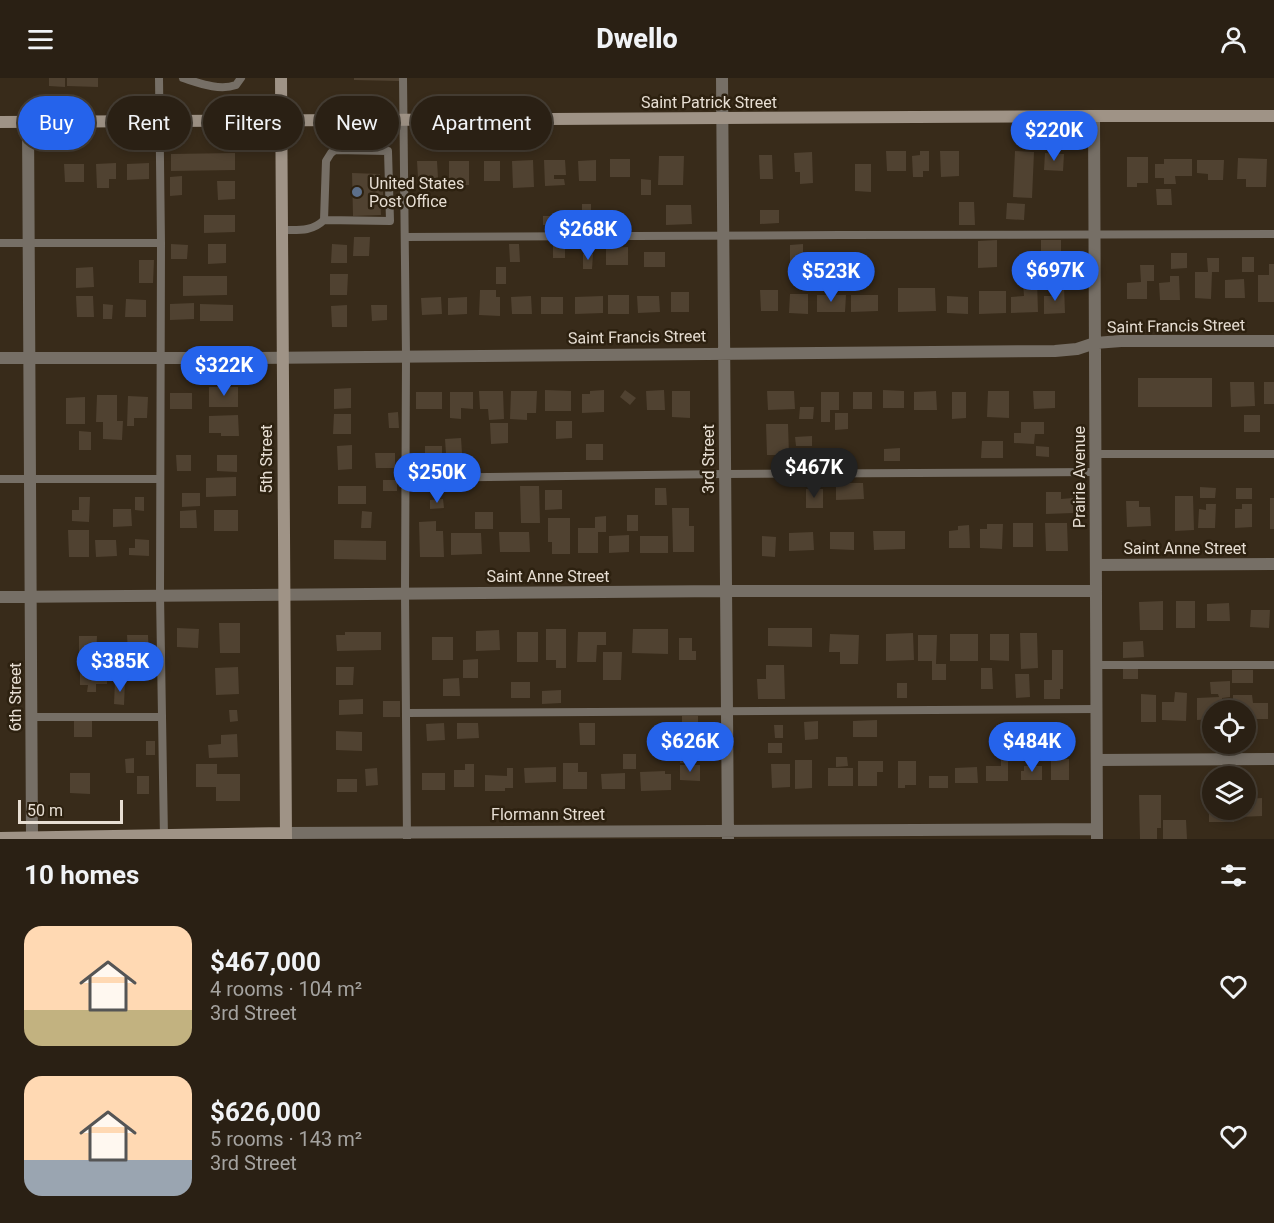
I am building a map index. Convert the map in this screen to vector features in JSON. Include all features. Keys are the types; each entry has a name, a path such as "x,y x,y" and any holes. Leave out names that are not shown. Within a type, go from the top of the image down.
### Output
{"main road":[{"name":"5th Street","path":"281,78 281,96"},
{"name":"Saint Patrick Street","path":"399,120 1274,116"},
{"name":"Saint Patrick Street","path":"0,122 18,122"},
{"name":"5th Street","path":"281,150 285,836"},
{"name":"Flormann Street","path":"0,838 285,836"}],"street":[{"name":"3rd Street","path":"722,78 728,834"},
{"name":"Prairie Avenue","path":"1094,116 1097,834"},
{"name":"6th Street","path":"28,150 32,839"},
{"name":"Saint Francis Street","path":"0,358 1055,351 1077,349 1095,343 1121,341 1274,341"},
{"name":"Saint Anne Street","path":"1096,565 1274,564"},
{"name":"Saint Anne Street","path":"0,597 726,591 1096,591"},
{"path":"1097,760 1274,759"},
{"name":"Flormann Street","path":"285,836 1097,834"}],"lane":[{"path":"159,78 159,96"},
{"path":"183,78 223,87 236,85 241,78"},
{"path":"403,78 407,835"},
{"path":"160,150 160,595 164,837"},
{"path":"282,230 309,230 324,220 326,161 334,150 388,151 390,221 324,220"},
{"path":"405,237 1274,234"},
{"path":"0,243 161,243"},
{"path":"1095,454 1274,454"},
{"path":"406,478 1095,472"},
{"path":"0,479 160,479"},
{"path":"1096,664 1274,665"},
{"path":"406,713 1096,709"},
{"path":"31,717 162,717"}],"building":[{"path":"49,78 65,78 65,87 49,86"},
{"path":"67,78 98,78 98,87 67,86"},
{"path":"354,78 399,78 399,81 354,80"},
{"path":"886,151 906,151 906,171 887,171"},
{"path":"920,151 929,151 929,171 923,171 923,177 913,177 912,156 920,155"},
{"path":"940,151 959,151 959,176 941,177"},
{"path":"1015,151 1034,152 1032,198 1013,197"},
{"path":"812,152 813,183 800,184 800,172 795,172 794,153"},
{"path":"235,153 235,170 171,171 171,154"},
{"path":"1045,153 1064,154 1063,171 1044,170"},
{"path":"759,155 772,155 773,179 760,179"},
{"path":"659,156 684,156 683,185 658,185"},
{"path":"1127,157 1148,157 1148,183 1137,183 1137,187 1127,187"},
{"path":"1238,158 1267,159 1266,187 1246,187 1246,179 1237,179"},
{"path":"610,159 630,159 630,177 610,177"},
{"path":"1164,159 1192,159 1192,176 1175,176 1176,184 1164,184 1164,178 1155,178 1155,164 1164,164"},
{"path":"533,160 534,187 513,188 512,161"},
{"path":"544,160 565,160 566,175 554,175 554,179 564,179 565,185 545,186"},
{"path":"596,160 596,181 579,181 578,161"},
{"path":"1197,160 1224,160 1223,180 1208,180 1208,174 1197,173"},
{"path":"417,161 437,161 438,178 418,178"},
{"path":"449,161 469,161 469,185 449,185"},
{"path":"484,161 500,161 500,181 484,181"},
{"path":"116,163 116,179 109,179 109,188 97,188 96,164"},
{"path":"149,163 149,179 127,180 127,164"},
{"path":"64,164 84,164 84,182 65,182"},
{"path":"855,164 871,164 871,192 855,191"},
{"path":"352,173 380,174 380,189 383,189 383,195 380,195 381,215 353,216"},
{"path":"182,176 182,195 170,196 170,177"},
{"path":"641,179 651,180 651,195 641,195"},
{"path":"217,181 235,181 235,199 218,200"},
{"path":"1156,189 1171,189 1172,205 1157,205"},
{"path":"959,202 974,202 975,225 959,225"},
{"path":"1007,203 1025,204 1024,220 1006,219"},
{"path":"582,204 591,204 591,218 582,218"},
{"path":"666,205 691,205 692,224 666,225"},
{"path":"760,210 779,210 779,223 760,224"},
{"path":"204,215 235,215 235,232 204,233"},
{"path":"543,216 556,216 556,225 543,225"},
{"path":"354,237 370,237 369,256 353,256"},
{"path":"997,240 997,267 978,268 978,241"},
{"path":"1041,240 1061,240 1061,257 1041,257"},
{"path":"553,243 565,243 565,258 553,258"},
{"path":"171,244 188,245 187,259 171,259"},
{"path":"208,244 226,244 226,263 208,264"},
{"path":"332,244 347,245 347,263 331,263"},
{"path":"509,244 519,244 520,262 510,262"},
{"path":"803,244 803,263 790,264 790,245"},
{"path":"628,247 628,265 606,265 606,248"},
{"path":"644,252 665,252 665,267 644,267"},
{"path":"1028,252 1039,252 1040,271 1029,272"},
{"path":"1171,253 1187,253 1187,268 1171,269"},
{"path":"583,254 593,254 592,269 583,269"},
{"path":"1242,257 1254,257 1254,272 1242,272"},
{"path":"1207,258 1219,258 1219,272 1212,272 1211,299 1195,298 1195,272 1208,272"},
{"path":"139,260 154,260 153,283 139,283"},
{"path":"1269,264 1274,264 1274,302 1258,302 1258,275 1269,275"},
{"path":"1140,265 1154,265 1154,281 1147,281 1147,299 1127,299 1127,283 1141,282"},
{"path":"93,267 94,287 76,288 76,268"},
{"path":"496,267 506,267 506,284 496,284"},
{"path":"330,274 348,274 347,295 330,295"},
{"path":"183,276 227,276 227,295 183,296"},
{"path":"1170,276 1179,276 1180,300 1160,300 1159,283 1170,282"},
{"path":"1244,279 1245,298 1225,298 1225,280"},
{"path":"1037,281 1038,312 1011,313 1011,297 1024,296 1023,282"},
{"path":"1053,286 1064,286 1065,313 1044,314 1044,296 1053,296"},
{"path":"898,288 935,288 936,311 898,312"},
{"path":"480,290 496,290 496,297 500,297 500,316 479,315"},
{"path":"760,290 778,290 778,311 761,311"},
{"path":"979,291 1006,291 1006,313 979,314"},
{"path":"671,292 689,292 689,312 671,312"},
{"path":"790,294 808,294 808,314 789,313"},
{"path":"608,295 629,295 629,314 608,314"},
{"path":"817,295 846,295 845,312 817,312"},
{"path":"851,295 878,295 878,311 851,312"},
{"path":"76,296 93,296 94,317 77,317"},
{"path":"531,296 532,314 512,314 511,297"},
{"path":"603,296 603,313 575,314 575,297"},
{"path":"637,296 659,296 660,312 638,313"},
{"path":"947,296 968,297 968,314 947,313"},
{"path":"441,297 442,314 422,315 421,298"},
{"path":"467,297 467,314 448,315 448,298"},
{"path":"541,297 563,297 563,314 541,314"},
{"path":"126,299 146,300 146,317 125,317"},
{"path":"194,303 194,319 170,320 170,304"},
{"path":"103,304 113,305 112,319 103,319"},
{"path":"200,304 233,305 233,321 200,321"},
{"path":"347,305 347,327 332,327 331,306"},
{"path":"371,305 387,305 387,320 372,321"},
{"path":"1138,378 1212,378 1212,407 1138,407"},
{"path":"1230,382 1254,382 1255,406 1231,407"},
{"path":"1264,382 1274,382 1274,404 1264,404"},
{"path":"209,387 238,387 238,407 209,407"},
{"path":"351,388 351,408 334,409 334,389"},
{"path":"545,390 571,391 571,411 545,411"},
{"path":"604,390 604,412 582,413 582,394"},
{"path":"625,390 636,398 630,405 620,397"},
{"path":"664,390 665,410 647,410 646,391"},
{"path":"883,390 904,391 904,408 883,408"},
{"path":"479,391 503,391 504,419 489,420 488,409 480,409"},
{"path":"511,391 537,391 536,413 527,413 527,420 510,419"},
{"path":"672,391 690,391 690,418 672,417"},
{"path":"767,391 794,391 795,409 768,410"},
{"path":"936,391 937,410 914,410 914,392"},
{"path":"988,391 1009,391 1009,418 987,417"},
{"path":"1033,391 1055,391 1055,408 1034,409"},
{"path":"416,392 442,392 442,409 416,409"},
{"path":"450,392 473,392 473,409 461,408 461,419 450,418"},
{"path":"821,392 839,392 839,410 830,410 830,422 821,422"},
{"path":"853,392 872,392 872,409 853,409"},
{"path":"952,392 966,392 966,418 952,419"},
{"path":"170,393 192,393 192,409 170,409"},
{"path":"97,395 117,395 117,421 123,421 122,440 103,439 103,422 96,422"},
{"path":"128,396 148,397 147,418 134,418 134,426 127,426"},
{"path":"85,397 85,424 66,424 66,398"},
{"path":"800,407 814,407 813,419 799,419"},
{"path":"398,412 399,428 389,428 388,413"},
{"path":"835,413 848,413 848,429 835,430"},
{"path":"334,414 351,414 351,434 333,434"},
{"path":"238,415 239,436 209,433 209,416"},
{"path":"1244,415 1260,415 1260,432 1244,432"},
{"path":"556,421 572,421 572,438 556,439"},
{"path":"1021,422 1044,422 1044,434 1035,434 1034,444 1014,443 1014,433 1021,433"},
{"path":"490,423 508,423 508,443 491,444"},
{"path":"766,424 788,424 789,455 767,455"},
{"path":"79,431 91,432 91,450 79,450"},
{"path":"812,436 812,446 796,446 795,437"},
{"path":"461,438 462,453 446,454 445,439"},
{"path":"982,441 1003,441 1003,458 981,458"},
{"path":"586,444 603,444 603,460 586,460"},
{"path":"352,445 352,469 338,470 337,446"},
{"path":"425,446 442,446 442,462 425,462"},
{"path":"1036,446 1049,447 1049,457 1036,456"},
{"path":"900,448 900,461 884,461 884,449"},
{"path":"375,453 395,453 395,468 376,468"},
{"path":"176,455 191,455 191,471 177,471"},
{"path":"217,455 237,455 237,472 217,471"},
{"path":"236,477 236,496 206,497 206,478"},
{"path":"383,480 397,480 397,491 383,491"},
{"path":"836,483 863,483 864,499 836,500"},
{"path":"338,486 366,486 366,504 338,504"},
{"path":"520,486 539,486 540,523 521,523"},
{"path":"1200,487 1216,488 1215,498 1200,498"},
{"path":"655,488 666,488 667,505 655,505"},
{"path":"1236,488 1252,488 1252,499 1236,499"},
{"path":"806,489 823,489 823,508 806,508"},
{"path":"545,490 562,490 562,509 545,510"},
{"path":"1046,492 1061,492 1061,499 1073,498 1073,513 1046,514"},
{"path":"182,493 200,493 200,506 182,507"},
{"path":"1175,496 1193,496 1194,530 1175,531"},
{"path":"79,497 90,497 89,522 72,521 72,510 79,510"},
{"path":"135,497 144,497 144,511 135,510"},
{"path":"1270,498 1274,498 1274,529 1270,529"},
{"path":"443,499 444,508 430,509 430,500"},
{"path":"1126,501 1139,501 1139,507 1150,507 1151,526 1127,527"},
{"path":"1206,504 1216,504 1215,528 1198,528 1199,509 1206,510"},
{"path":"1242,504 1252,504 1252,527 1235,528 1235,509 1242,509"},
{"path":"672,508 689,508 689,526 694,526 694,552 673,552"},
{"path":"113,509 131,509 132,526 113,527"},
{"path":"196,510 197,528 180,528 180,511"},
{"path":"214,510 238,510 238,531 214,531"},
{"path":"362,511 372,512 371,528 361,528"},
{"path":"475,512 493,512 493,529 475,529"},
{"path":"627,515 638,515 638,531 627,531"},
{"path":"606,516 606,532 598,532 598,553 578,553 578,528 595,528 595,517"},
{"path":"548,518 570,518 570,554 552,554 552,542 548,542"},
{"path":"436,521 436,531 443,531 444,557 420,557 419,522"},
{"path":"1013,523 1033,523 1033,547 1013,547"},
{"path":"1045,523 1067,523 1068,551 1046,551"},
{"path":"987,524 1003,524 1002,549 980,548 980,529 987,529"},
{"path":"969,525 970,548 949,548 949,531 958,530 958,526"},
{"path":"68,530 89,530 89,557 69,557"},
{"path":"873,531 905,531 905,549 874,550"},
{"path":"499,532 529,532 530,552 500,552"},
{"path":"813,532 814,550 789,551 789,533"},
{"path":"830,532 854,532 854,550 830,549"},
{"path":"451,533 481,533 482,554 451,555"},
{"path":"629,535 629,552 609,553 609,536"},
{"path":"640,536 668,536 668,553 640,553"},
{"path":"762,536 776,537 775,557 762,556"},
{"path":"135,539 149,540 149,556 129,555 129,548 135,548"},
{"path":"95,540 116,540 117,556 96,557"},
{"path":"334,540 386,541 386,560 334,559"},
{"path":"1163,601 1163,630 1140,630 1139,602"},
{"path":"1176,601 1195,601 1195,628 1176,628"},
{"path":"1229,603 1230,621 1207,621 1207,604"},
{"path":"1251,610 1270,610 1269,628 1250,627"},
{"path":"219,623 240,623 240,653 220,653"},
{"path":"177,628 199,629 198,648 177,647"},
{"path":"768,628 812,628 812,647 768,646"},
{"path":"546,629 566,629 566,668 556,668 556,660 546,660"},
{"path":"633,629 668,629 668,654 632,653"},
{"path":"499,630 500,650 476,651 476,631"},
{"path":"345,632 381,632 381,650 337,651 336,635 345,635"},
{"path":"517,632 538,632 538,662 517,662"},
{"path":"578,632 606,632 606,645 597,645 596,662 577,662"},
{"path":"913,633 914,660 886,661 886,634"},
{"path":"1020,633 1037,633 1038,668 1021,669"},
{"path":"830,634 859,635 858,664 840,664 840,652 829,652"},
{"path":"950,634 978,634 978,661 950,661"},
{"path":"990,634 1009,634 1009,661 990,660"},
{"path":"127,635 148,635 149,661 134,661 134,654 128,654"},
{"path":"918,635 937,635 936,664 946,664 946,680 932,680 932,661 918,661"},
{"path":"79,636 97,636 96,656 79,656"},
{"path":"432,637 453,637 453,660 432,660"},
{"path":"679,638 692,638 692,651 696,651 696,660 679,660"},
{"path":"1143,641 1144,657 1123,658 1123,642"},
{"path":"1052,650 1063,650 1063,689 1060,689 1060,699 1044,699 1044,680 1052,680"},
{"path":"603,652 622,652 621,680 603,680"},
{"path":"478,659 478,678 463,678 463,660"},
{"path":"80,665 107,665 107,684 96,684 96,692 87,692 88,685 80,685"},
{"path":"766,665 784,665 785,699 758,699 757,679 766,679"},
{"path":"238,667 239,694 216,695 215,668"},
{"path":"336,667 354,667 353,685 336,685"},
{"path":"1123,667 1138,667 1138,679 1123,679"},
{"path":"981,668 992,668 993,689 981,689"},
{"path":"1232,670 1253,670 1253,683 1232,683"},
{"path":"1015,674 1029,674 1030,697 1016,698"},
{"path":"459,678 460,696 443,696 443,679"},
{"path":"115,681 125,681 124,705 114,704"},
{"path":"1230,681 1230,697 1222,698 1222,700 1202,700 1202,720 1197,720 1197,698 1219,697 1218,694 1211,694 1210,682"},
{"path":"511,682 530,682 530,698 511,698"},
{"path":"897,683 907,683 907,698 897,698"},
{"path":"561,690 561,703 542,704 542,691"},
{"path":"1175,692 1187,693 1186,721 1162,720 1162,702 1174,702"},
{"path":"1141,694 1156,695 1156,722 1141,722"},
{"path":"1233,695 1252,695 1253,700 1233,700"},
{"path":"363,699 363,714 339,715 339,700"},
{"path":"383,701 400,701 400,717 383,717"},
{"path":"1256,703 1268,703 1268,719 1256,719"},
{"path":"229,710 237,710 238,721 230,722"},
{"path":"682,716 698,716 698,724 682,724"},
{"path":"74,720 92,720 92,737 74,737"},
{"path":"877,720 877,737 853,737 853,721"},
{"path":"818,721 818,739 805,740 804,722"},
{"path":"444,723 445,740 427,741 426,724"},
{"path":"457,723 478,723 479,738 457,739"},
{"path":"579,723 595,723 595,745 580,745"},
{"path":"998,724 1010,724 1010,740 998,740"},
{"path":"774,725 783,725 783,738 775,738"},
{"path":"1050,729 1065,729 1065,745 1050,745"},
{"path":"336,731 362,732 362,751 336,750"},
{"path":"237,734 238,757 209,758 208,745 221,744 221,735"},
{"path":"1022,734 1031,734 1031,745 1022,745"},
{"path":"146,741 155,741 155,755 146,755"},
{"path":"768,743 782,743 782,753 768,753"},
{"path":"680,745 694,745 694,763 680,763"},
{"path":"623,754 636,754 636,769 623,769"},
{"path":"836,757 847,757 848,766 836,767"},
{"path":"134,758 134,773 126,773 125,759"},
{"path":"1001,759 1008,759 1008,781 986,781 986,766 1001,766"},
{"path":"1051,759 1069,759 1069,780 1051,780"},
{"path":"795,760 812,760 812,788 795,789"},
{"path":"858,761 883,761 883,772 877,772 877,786 858,786"},
{"path":"898,761 916,761 916,785 905,785 905,788 898,788"},
{"path":"563,763 578,763 578,772 587,772 587,789 563,789"},
{"path":"196,764 217,764 217,774 240,774 240,801 216,801 216,787 196,787"},
{"path":"465,764 474,764 474,787 454,787 454,770 465,770"},
{"path":"771,764 790,764 790,787 772,788"},
{"path":"680,765 700,765 700,781 680,780"},
{"path":"1024,766 1042,766 1042,780 1021,780 1021,771 1024,771"},
{"path":"556,767 556,782 525,783 524,768"},
{"path":"977,767 978,783 955,783 955,768"},
{"path":"377,768 378,785 366,786 365,769"},
{"path":"507,768 513,768 513,788 505,788 505,791 485,791 485,775 507,776"},
{"path":"828,768 853,768 853,786 828,786"},
{"path":"665,771 665,774 671,774 671,790 641,791 640,772"},
{"path":"70,773 90,773 90,794 70,793"},
{"path":"422,773 445,773 445,790 422,790"},
{"path":"625,773 625,789 602,789 601,774"},
{"path":"137,776 149,776 149,794 137,794"},
{"path":"929,776 948,776 948,788 929,788"},
{"path":"337,779 357,779 357,792 337,792"},
{"path":"1139,795 1161,795 1161,828 1157,828 1157,839 1140,839"},
{"path":"1256,798 1262,798 1262,816 1256,816"},
{"path":"1163,820 1186,820 1187,839 1163,839"},
{"path":"1209,820 1234,820 1234,822 1209,822"}],"place":[{"name":"United States Post Office","path":"357,192"}]}
